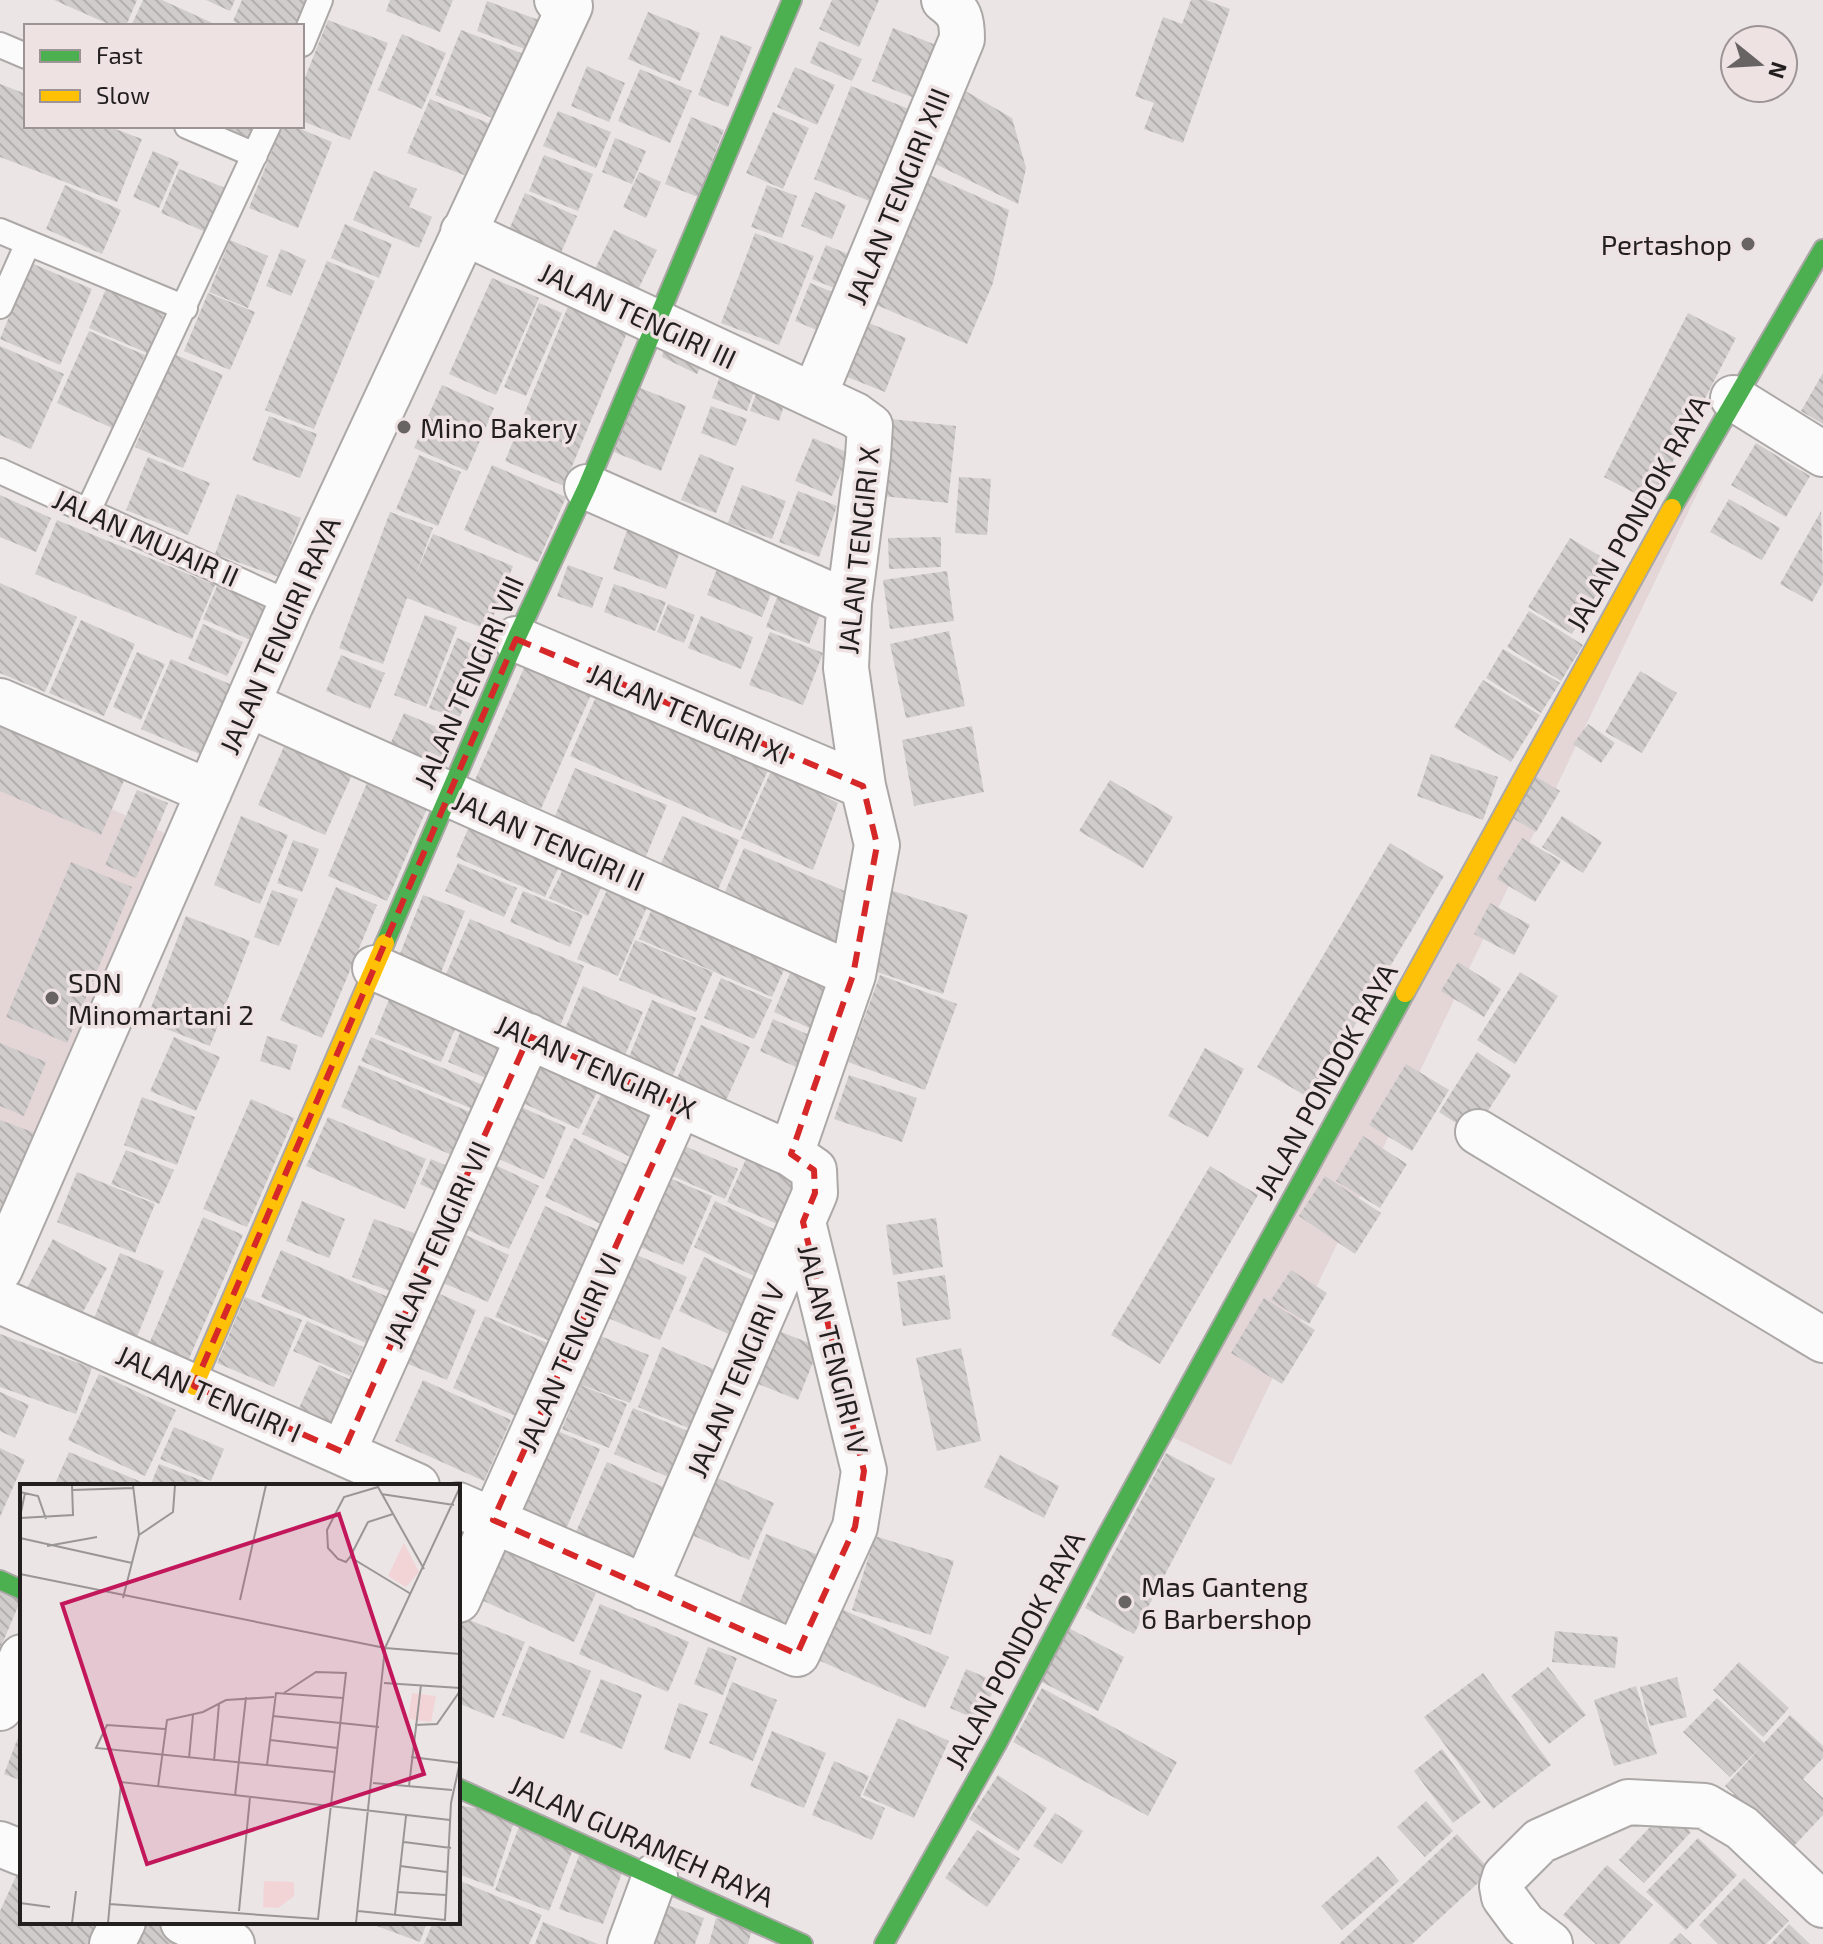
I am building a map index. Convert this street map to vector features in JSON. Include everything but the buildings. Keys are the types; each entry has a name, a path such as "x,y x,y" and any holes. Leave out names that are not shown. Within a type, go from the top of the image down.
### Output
{"street":[{"name":"JALAN TENGIRI VIII","path":"194,1386 516,639 587,487 792,0"},
{"name":"JALAN TENGIRI XIII","path":"814,396 962,39 962,20 955,8 944,0"},
{"name":"JALAN TENGIRI RAYA","path":"0,1269 291,604 567,2"},
{"name":"JALAN TENGIRI III","path":"463,232 814,396"},
{"name":"JALAN PONDOK RAYA","path":"884,1944 998,1742 1116,1519 1733,398 1823,249"},
{"name":"JALAN TENGIRI X","path":"803,1162 853,975 877,845 863,786 846,668 849,603 870,426 855,415 814,396"},
{"path":"1733,398 1823,454"},
{"path":"587,487 849,603"},
{"name":"JALAN TENGIRI XI","path":"516,639 863,786"},
{"path":"0,701 209,792"},
{"name":"JALAN TENGIRI II","path":"247,704 853,975"},
{"name":"JALAN TENGIRI IX","path":"375,968 803,1162"},
{"name":"JALAN TENGIRI VII","path":"343,1452 529,1036"},
{"name":"JALAN TENGIRI VI","path":"460,1590 476,1512 679,1105"},
{"path":"1478,1132 1823,1340"},
{"name":"JALAN TENGIRI V","path":"645,1588 815,1193 803,1162"},
{"name":"JALAN TENGIRI IV","path":"645,1588 797,1654 855,1527 864,1471 803,1222"},
{"name":"JALAN TENGIRI I","path":"0,1301 413,1484"},
{"path":"476,1512 645,1588"},
{"path":"0,1580 20,1589"},
{"path":"0,1708 20,1662"},
{"name":"JALAN GURAMEH RAYA","path":"460,1789 803,1944"},
{"path":"1525,1937 1504,1897 1502,1886 1505,1876 1540,1841 1628,1802 1705,1806 1742,1828 1823,1905"},
{"path":"0,1844 20,1852"},
{"path":"630,1944 655,1876"},
{"path":"112,1944 122,1924"},
{"path":"187,1924 232,1944"}],"lane":[{"path":"304,39 320,0"},
{"path":"0,45 24,55"},
{"path":"192,128 255,155"},
{"path":"88,511 267,128"},
{"path":"0,231 185,308"},
{"path":"0,306 28,243"},
{"name":"JALAN MUJAIR II","path":"0,471 291,604"}],"highlighted area":[{"path":"516,639 863,786 877,845 853,975 791,1154 814,1170 815,1193 803,1222 864,1471 855,1527 797,1654 493,1520 679,1105 529,1036 343,1452 194,1386"}],"shaded area":[{"path":"1740,404 1231,1465 1155,1429"},
{"name":"SDN Minomartani 2","path":"0,758 171,836 31,1174 0,1160"}],"traffic: fast":[{"path":"385,943 516,639 587,487 792,0"},
{"path":"1672,508 1823,249"},
{"path":"884,1944 998,1742 1101,1546 1405,993"},
{"path":"0,1580 20,1589"},
{"path":"460,1789 803,1944"}],"traffic: slow":[{"path":"1405,993 1672,508"},
{"path":"194,1386 385,943"}],"place":[{"name":"Pertashop","path":"1748,244"},
{"name":"Mino Bakery","path":"404,427"},
{"name":"SDN Minomartani 2","path":"52,998"},
{"name":"Mas Ganteng 6 Barbershop","path":"1125,1602"}]}
